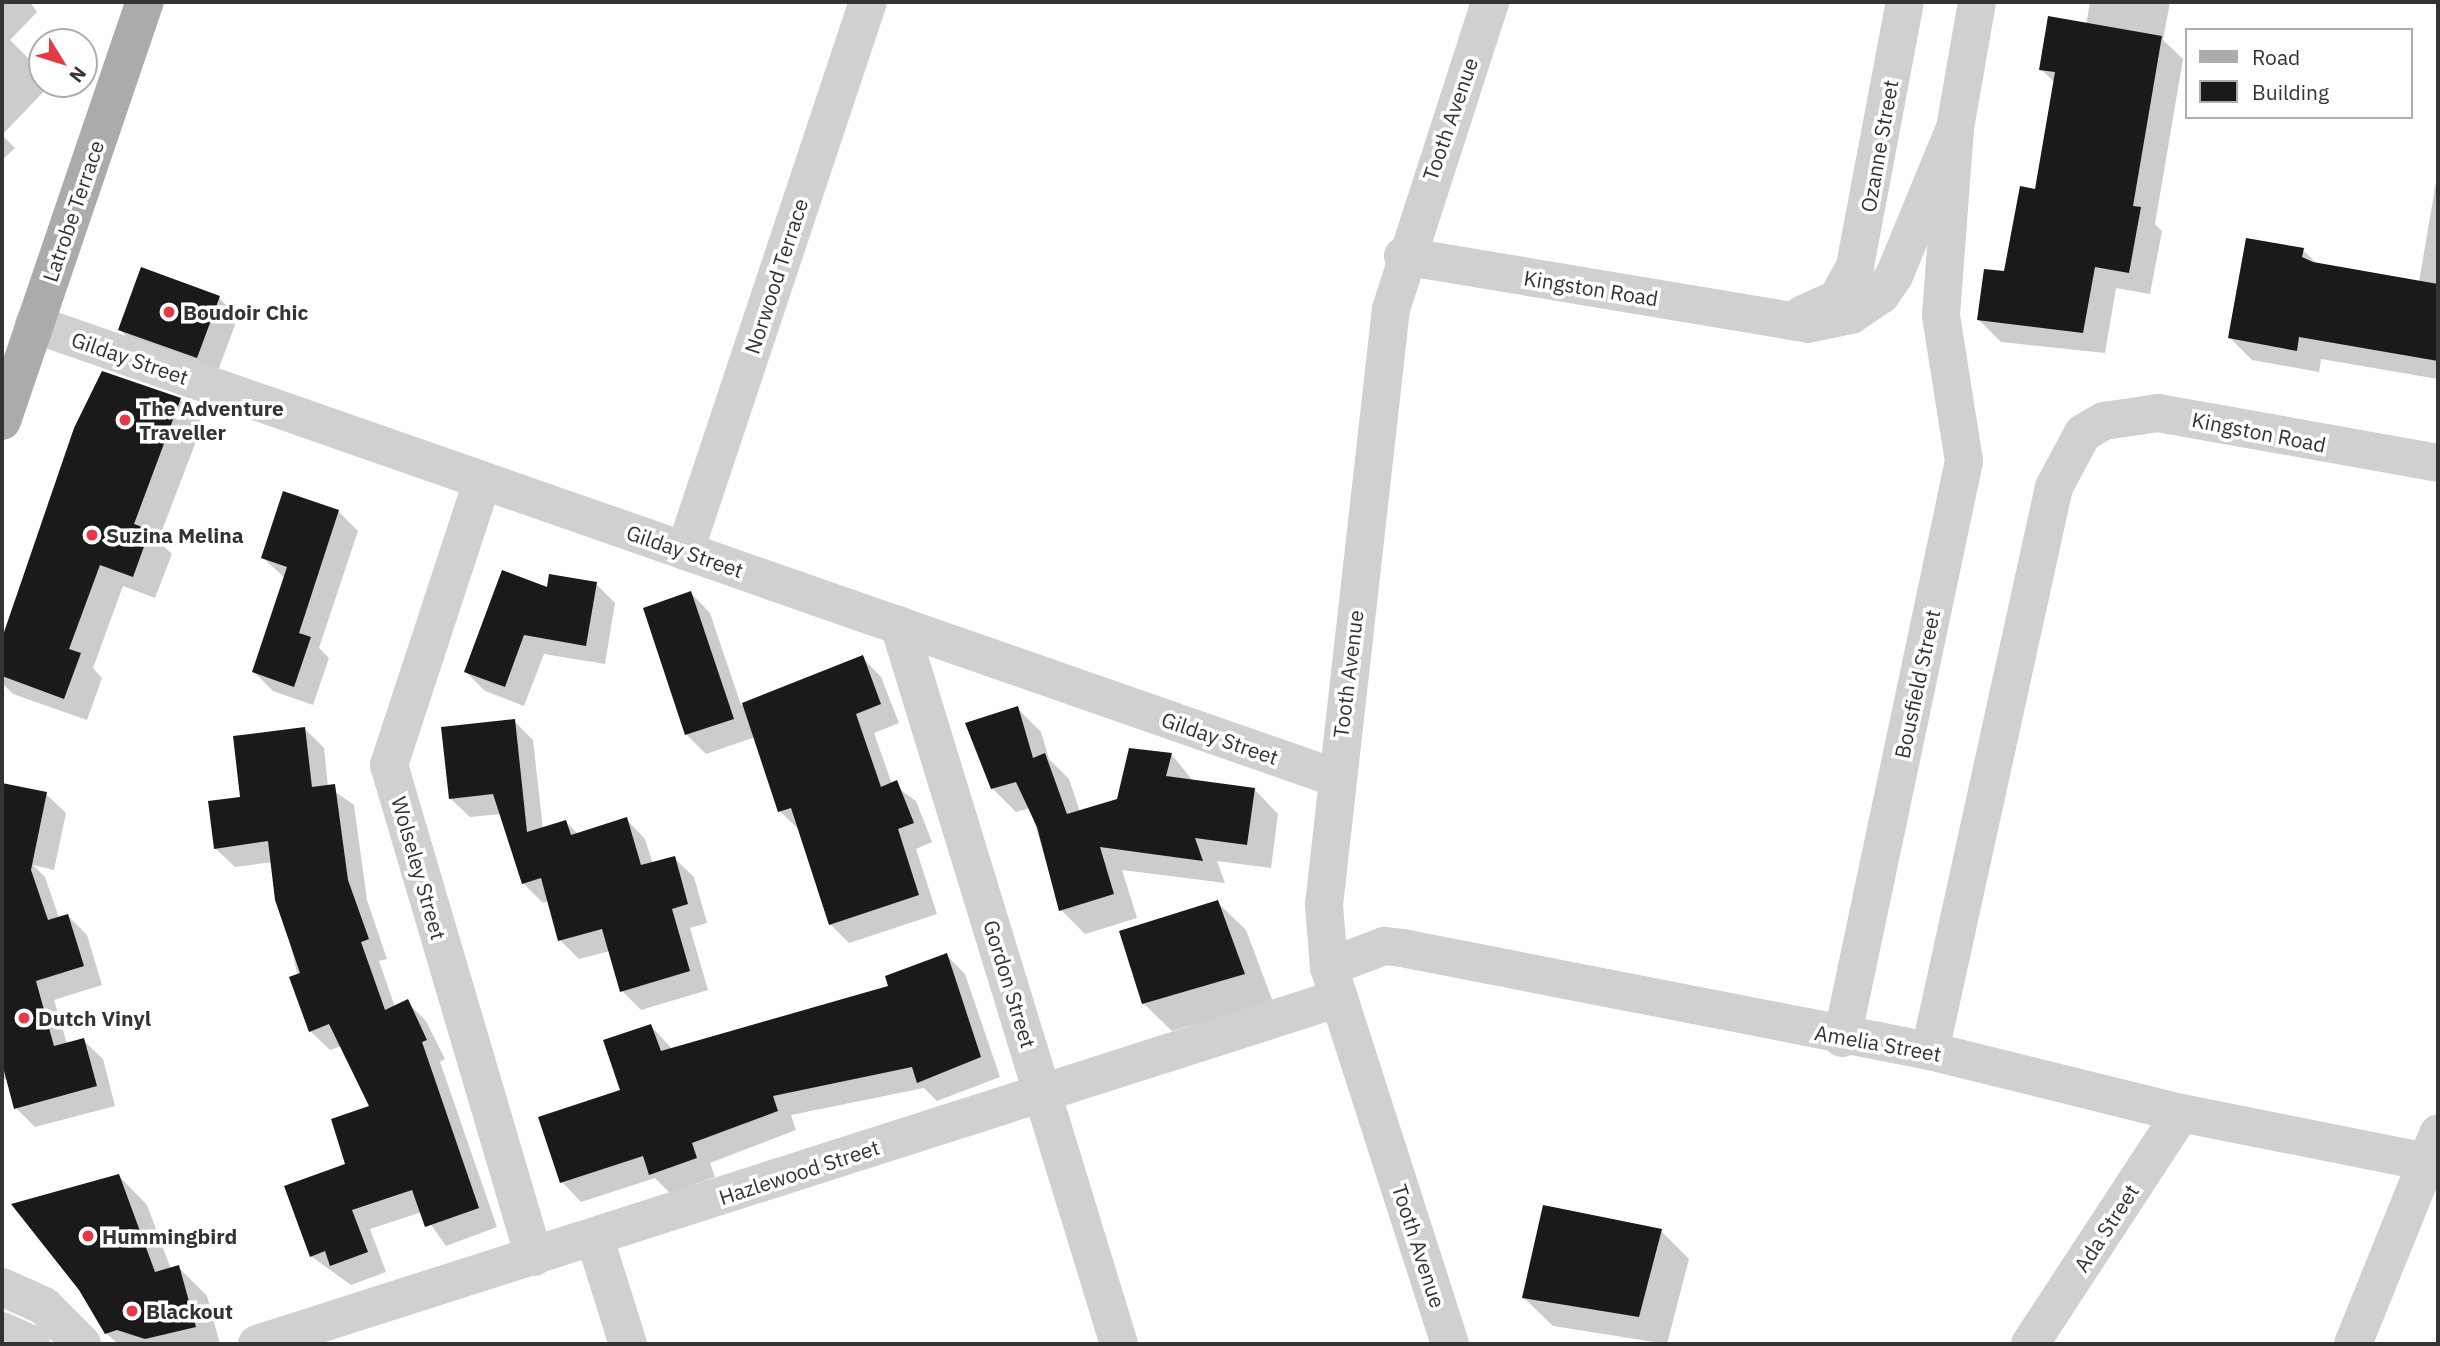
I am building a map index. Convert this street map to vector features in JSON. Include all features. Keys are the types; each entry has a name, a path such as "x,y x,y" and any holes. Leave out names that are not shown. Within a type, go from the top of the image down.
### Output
{"main road":[{"name":"Latrobe Terrace","path":"2,421 145,2"}],"street":[{"name":"Norwood Terrace","path":"685,551 868,2"},
{"name":"Tooth Avenue","path":"1450,1344 1334,982 1324,905 1386,343 1403,256 1490,2"},
{"name":"Ozanne Street","path":"1858,296 1863,234 1905,2"},
{"path":"1858,296 1900,263 1955,128 1976,2"},
{"name":"Bousfield Street","path":"1842,1038 1964,461 1942,329 1955,128"},
{"name":"Kingston Road","path":"1403,256 1780,319 1858,296"},
{"name":"Gilday Street","path":"34,324 1336,778"},
{"name":"Kingston Road","path":"1930,1051 2053,487 2083,433 2104,421 2158,413 2438,463"},
{"name":"Wolseley Street","path":"482,482 389,765 534,1257"},
{"name":"Gordon Street","path":"899,625 1119,1344"},
{"name":"Amelia Street","path":"1334,982 1384,946 1402,948 1842,1038 1930,1051 2181,1113 2433,1148"},
{"name":"Hazlewood Street","path":"257,1344 1044,1093 1334,982"},
{"name":"Ada Street","path":"2030,1344 2181,1113"},
{"path":"2359,1342 2433,1148"},
{"path":"595,1238 628,1344"},
{"path":"2,1287 44,1306 82,1344"},
{"path":"2,1331 32,1344"}],"building":[{"path":"2048,16 2162,36 2133,206 2141,207 2129,273 2095,267 2083,333 1977,320 1984,269 2004,271 2020,186 2035,189 2055,72 2039,70"},
{"path":"2246,238 2304,248 2302,257 2313,262 2438,284 2438,361 2299,337 2297,351 2228,338"},
{"name":"Boudoir Chic","path":"141,267 220,296 197,358 118,330"},
{"path":"102,371 181,398 134,524 150,530 133,577 100,565 69,649 81,653 64,699 2,676 2,638 74,428"},
{"path":"283,491 339,510 299,633 311,637 294,687 252,672 287,567 261,558"},
{"path":"502,570 547,587 549,574 597,582 586,646 524,635 505,687 464,672"},
{"path":"691,591 734,719 685,735 643,608"},
{"path":"863,655 881,704 856,714 881,787 897,780 914,823 898,829 919,895 829,925 791,808 778,812 742,703"},
{"path":"1018,706 1033,758 1045,753 1067,814 1117,799 1129,748 1172,753 1166,776 1255,788 1247,845 1195,838 1203,861 1100,847 1114,894 1059,911 1037,827 1016,782 991,789 965,723"},
{"path":"515,719 527,832 566,820 571,835 627,817 641,865 675,856 688,904 672,909 690,971 620,992 602,929 558,941 541,878 522,884 493,794 449,799 441,727"},
{"path":"305,727 312,787 335,784 348,880 369,939 361,942 385,1010 408,999 427,1040 422,1042 479,1208 425,1227 412,1190 352,1210 368,1252 330,1266 325,1251 310,1257 284,1186 345,1164 331,1119 369,1106 329,1024 309,1032 289,977 300,973 275,900 268,841 214,849 208,801 240,797 233,736"},
{"path":"2,783 47,792 31,870 48,920 68,914 84,966 36,981 54,1046 84,1038 97,1086 14,1109 2,1063"},
{"path":"1218,900 1245,974 1142,1004 1119,931"},
{"path":"947,953 981,1057 917,1083 912,1067 773,1096 778,1111 692,1143 697,1158 649,1175 643,1156 560,1183 538,1117 620,1090 603,1040 651,1024 661,1051 888,986 885,976"},
{"name":"Hummingbird","path":"119,1174 155,1272 179,1265 196,1327 145,1339 117,1330 105,1334 79,1290 11,1204"},
{"path":"1543,1205 1662,1229 1639,1317 1522,1298"}],"place":[{"name":"Boudoir Chic","path":"169,312"},
{"name":"The Adventure Traveller","path":"125,420"},
{"name":"Suzina Melina","path":"92,535"},
{"name":"Dutch Vinyl","path":"24,1018"},
{"name":"Hummingbird","path":"88,1236"},
{"name":"Blackout","path":"132,1311"}]}
